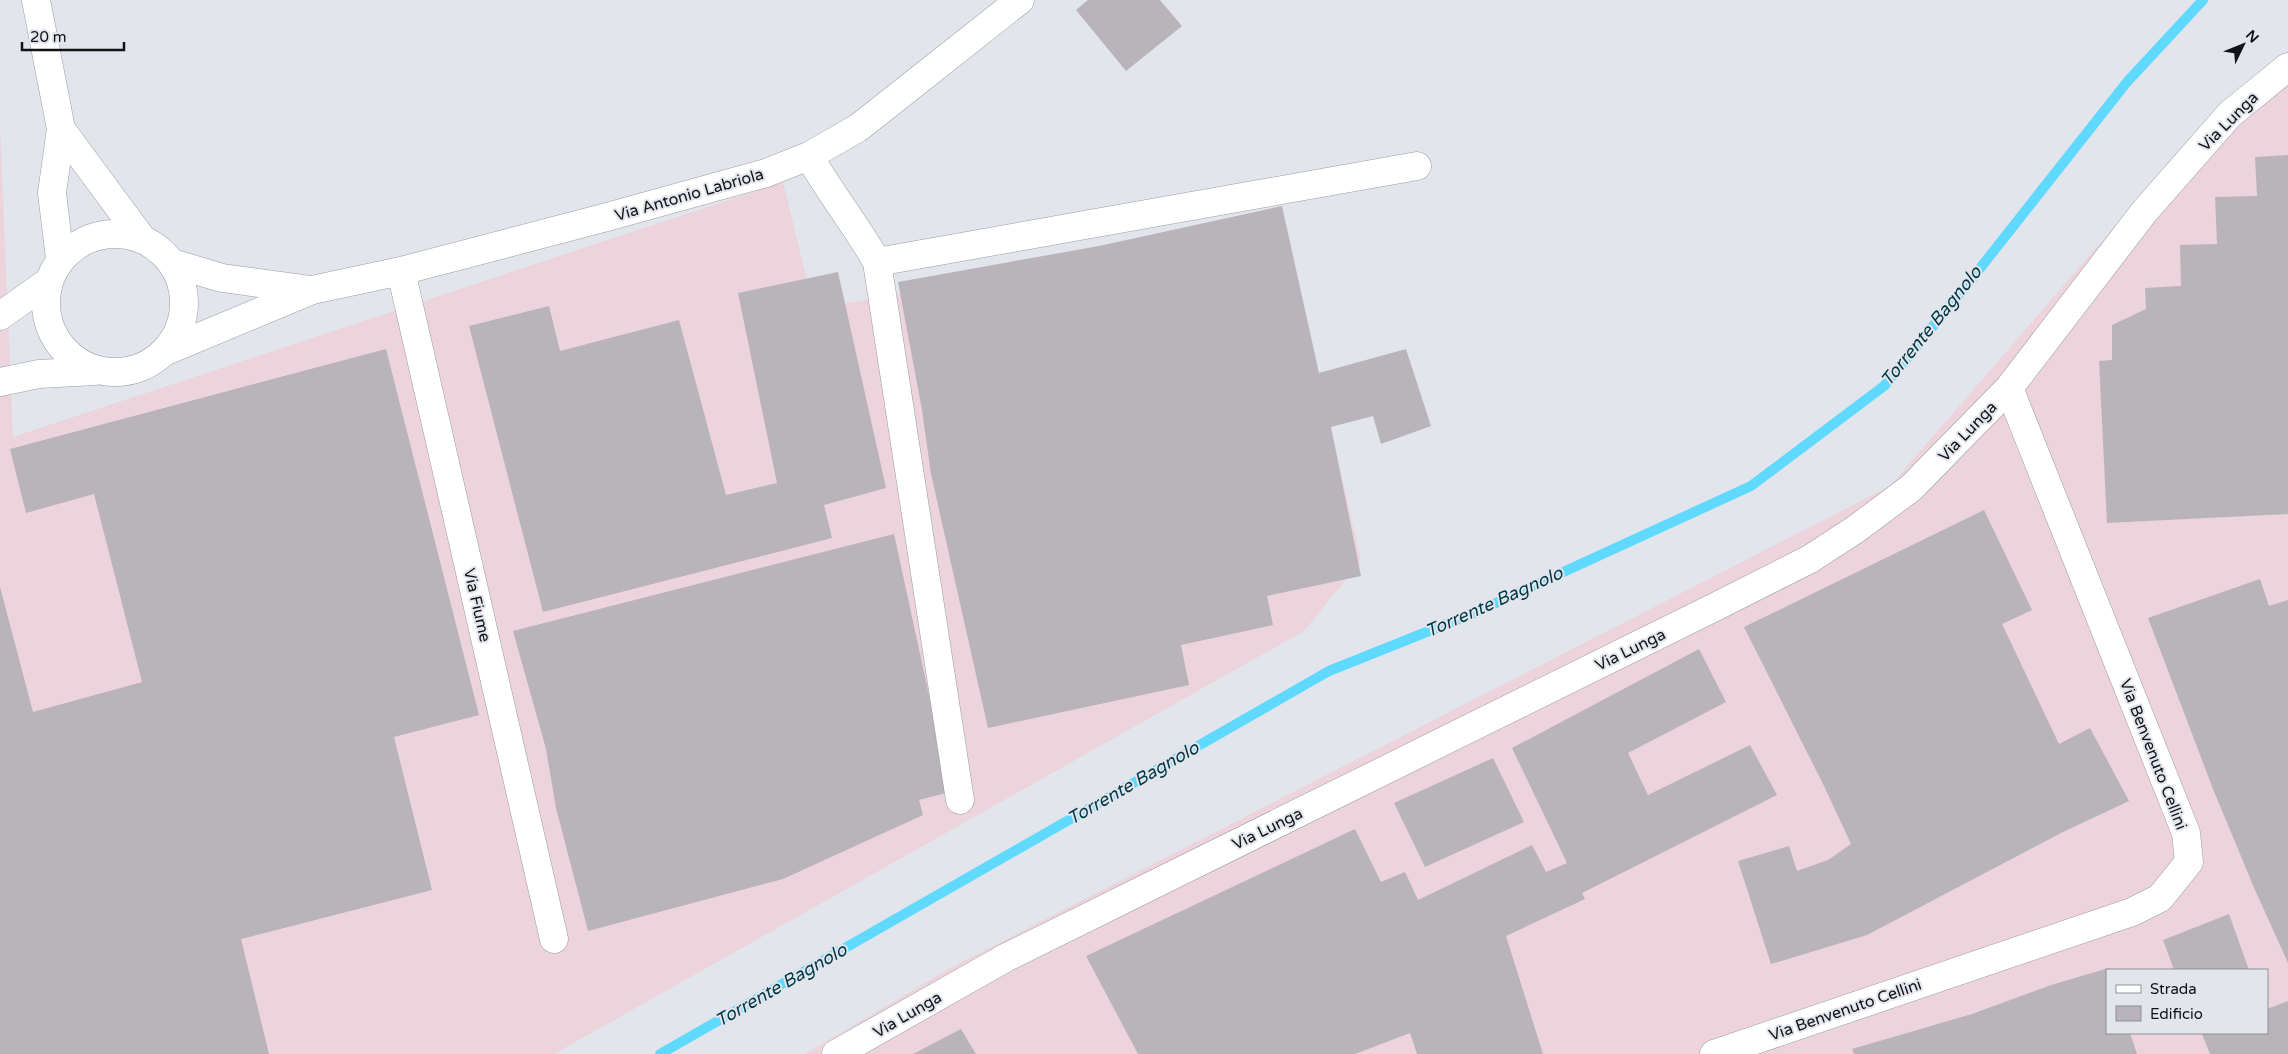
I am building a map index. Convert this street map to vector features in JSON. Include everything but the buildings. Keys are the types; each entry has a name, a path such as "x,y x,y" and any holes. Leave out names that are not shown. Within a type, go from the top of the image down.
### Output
{"street":[{"path":"36,0 61,129 52,193 54,271 45,305 50,329 58,344 75,361 95,371"},
{"name":"Via Antonio Labriola","path":"312,290 402,271 766,173 809,156 858,128 1020,0"},
{"name":"Via Lunga","path":"836,1054 1007,957 1810,559 1856,529 1911,488 2009,388 2150,205 2230,114 2288,67"},
{"path":"61,129 143,240"},
{"path":"809,156 821,177 861,233 877,262 960,800"},
{"path":"877,262 1417,166"},
{"path":"0,316 54,271 74,246 96,236 120,233 143,240 161,251 172,263 183,287 184,311 181,326 166,351"},
{"path":"172,263 222,278 312,290"},
{"name":"Via Fiume","path":"402,271 554,939"},
{"path":"0,382 39,374 95,371 120,373 142,368 166,351 312,290"},
{"name":"Via Benvenuto Cellini","path":"1714,1054 2132,912 2160,898 2189,862 2186,833 2009,388"}],"shaded area":[{"path":"2288,50 2288,1054 805,1054 952,967 1890,486 2116,225"},
{"path":"0,125 13,437 783,182 814,309 1285,226 1361,561 1304,631 554,1054 0,1054"}],"waterway":[{"name":"Torrente Bagnolo","path":"660,1054 1329,671 1474,613 1751,486 1884,386 1970,281 2127,82 2203,0"}]}
